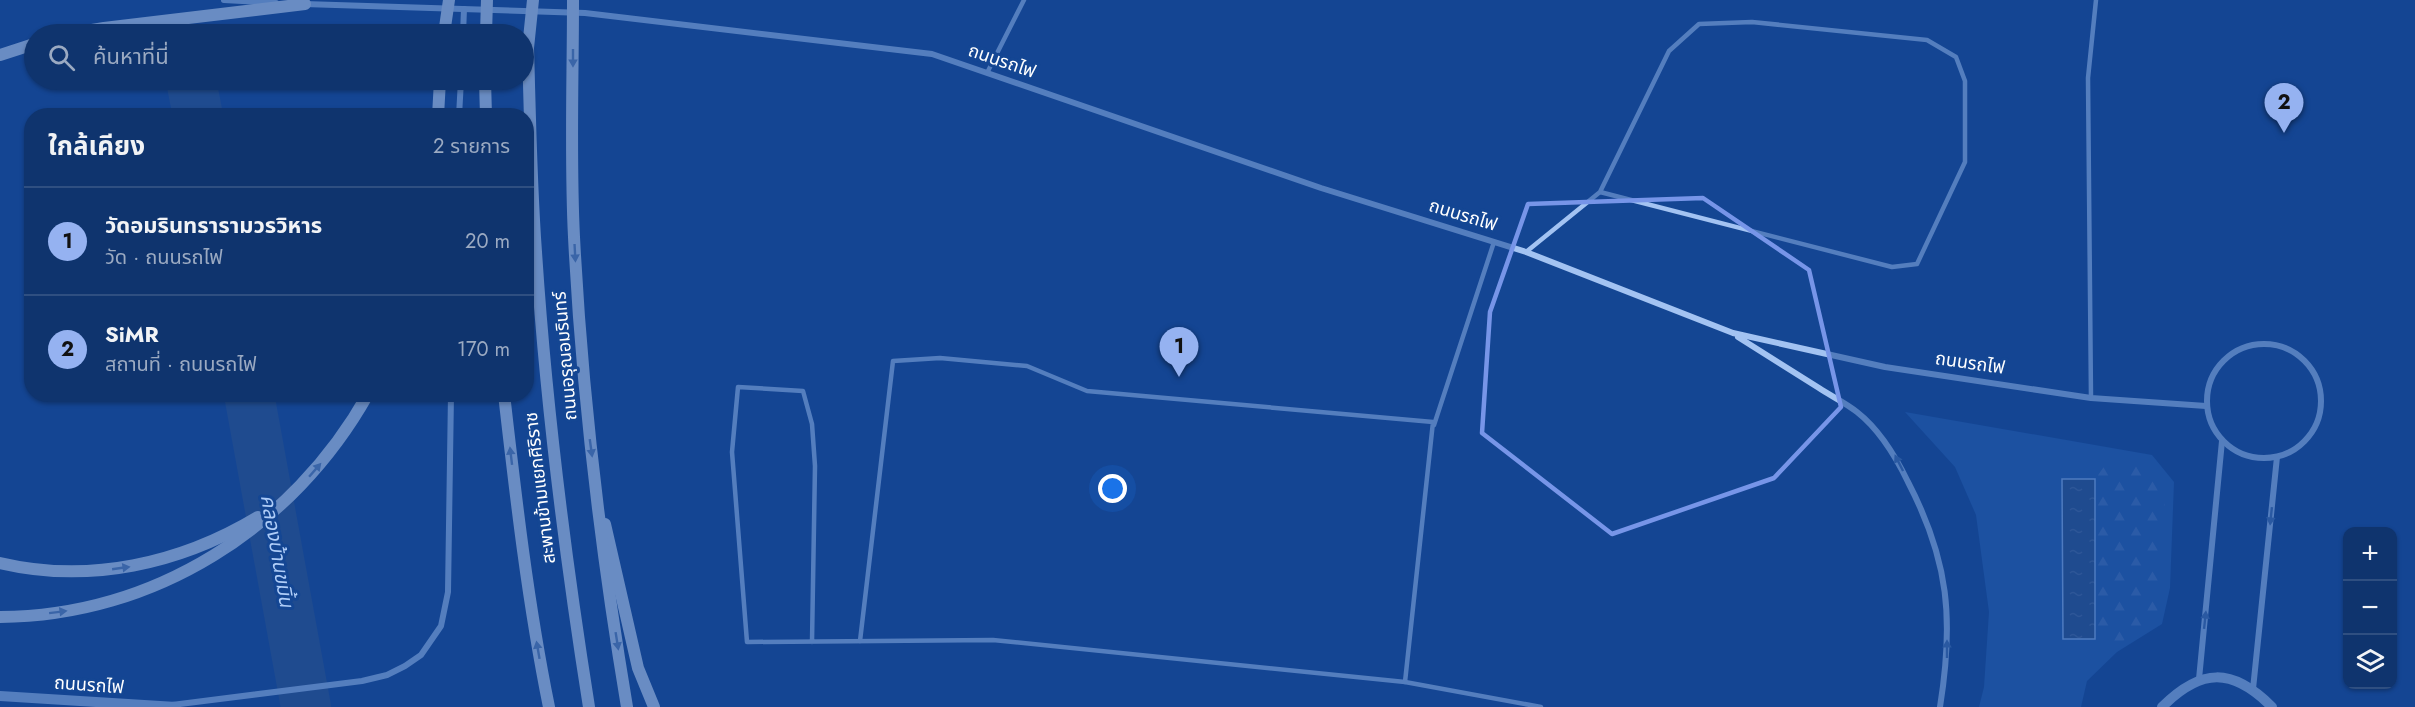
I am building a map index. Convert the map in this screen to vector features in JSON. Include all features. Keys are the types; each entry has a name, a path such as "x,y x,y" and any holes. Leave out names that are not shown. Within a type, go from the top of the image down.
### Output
{"main road":[{"path":"445,24 449,0"},
{"path":"486,24 487,0"},
{"name":"สะพานข้ามแยกศิริราช","path":"525,0 526,24"},
{"name":"สะพานข้ามแยกศิริราช","path":"530,24 533,0"},
{"name":"ถนนอรุณอมรินทร์","path":"573,0 574,234 586,412 627,707"},
{"path":"138,24 305,4"},
{"path":"0,56 24,48"},
{"path":"438,108 439,90"},
{"path":"485,90 486,108"},
{"name":"สะพานข้ามแยกศิริราช","path":"530,90 530,108"},
{"name":"สะพานข้ามแยกศิริราช","path":"534,200 544,359 569,585 589,707"},
{"path":"0,618 63,612 112,602 154,588 191,570 261,523 290,497 337,444 363,402"},
{"path":"505,402 537,650 549,707"},
{"path":"597,491 638,668 654,707"},
{"path":"0,563 53,571 88,571 148,563 180,555 208,544 290,497"}],"street":[{"name":"ถนนรถไฟ","path":"224,0 305,4 339,2 585,13 932,54 1321,188 1526,252 1732,333 1885,367 2091,398 2206,406"},
{"path":"463,24 464,9"},
{"path":"459,108 460,90"},
{"name":"ถนนรถไฟ","path":"1732,333 1858,413 1894,453 1925,517 1944,577 1947,661 1940,707"},
{"path":"2262,343 2282,346 2298,354 2311,368 2320,384 2322,403 2318,421 2308,438 2295,450 2277,457 2257,458 2239,453 2222,441 2212,425 2206,406 2208,388 2215,370 2228,356 2244,347 2262,343"},
{"path":"160,706 362,681 387,675 421,655 441,626 448,592 451,402"},
{"path":"2199,679 2222,441"},
{"path":"2253,689 2277,457"},
{"path":"2162,707 2180,689 2199,679 2229,679 2253,689 2272,707"},
{"name":"ถนนรถไฟ","path":"0,696 176,707"}],"lane":[{"path":"987,73 1024,0"},
{"path":"2091,398 2088,78 2096,0"},
{"path":"1526,252 1600,192 1669,51 1699,24 1752,22 1927,40 1956,57 1965,81 1965,162 1917,264 1892,267 1600,192"},
{"path":"1431,434 1494,242"},
{"path":"860,641 893,361 940,358 1027,366 1087,391 1433,422 1405,682"},
{"path":"813,642 815,466 812,424 802,391 738,387 732,452 747,642 813,642 993,640 1405,682 1541,707"}],"highlighted area":[{"path":"1703,198 1809,270 1841,407 1774,478 1612,534 1482,433 1490,312 1528,204"}],"green space":[{"path":"1905,412 2152,455 2174,482 2170,588 2162,624 2117,652 2087,681 2081,707 1979,707 1984,687 1989,612 1976,515 1955,467"},
{"path":"2130,460 2144,466 2158,477 2165,498 2157,621 2108,650 2095,639 2095,479 2106,464"}],"water":[{"path":"2062,479 2095,479 2095,639 2063,639"}],"waterway":[{"name":"คลองบ้านขมิ้น","path":"193,90 196,108"},
{"name":"คลองบ้านขมิ้น","path":"250,402 306,707"}],"place":[{"name":"SiMR","path":"2284,133"},
{"name":"วัดอมรินทรารามวรวิหาร","path":"1179,377"}]}
